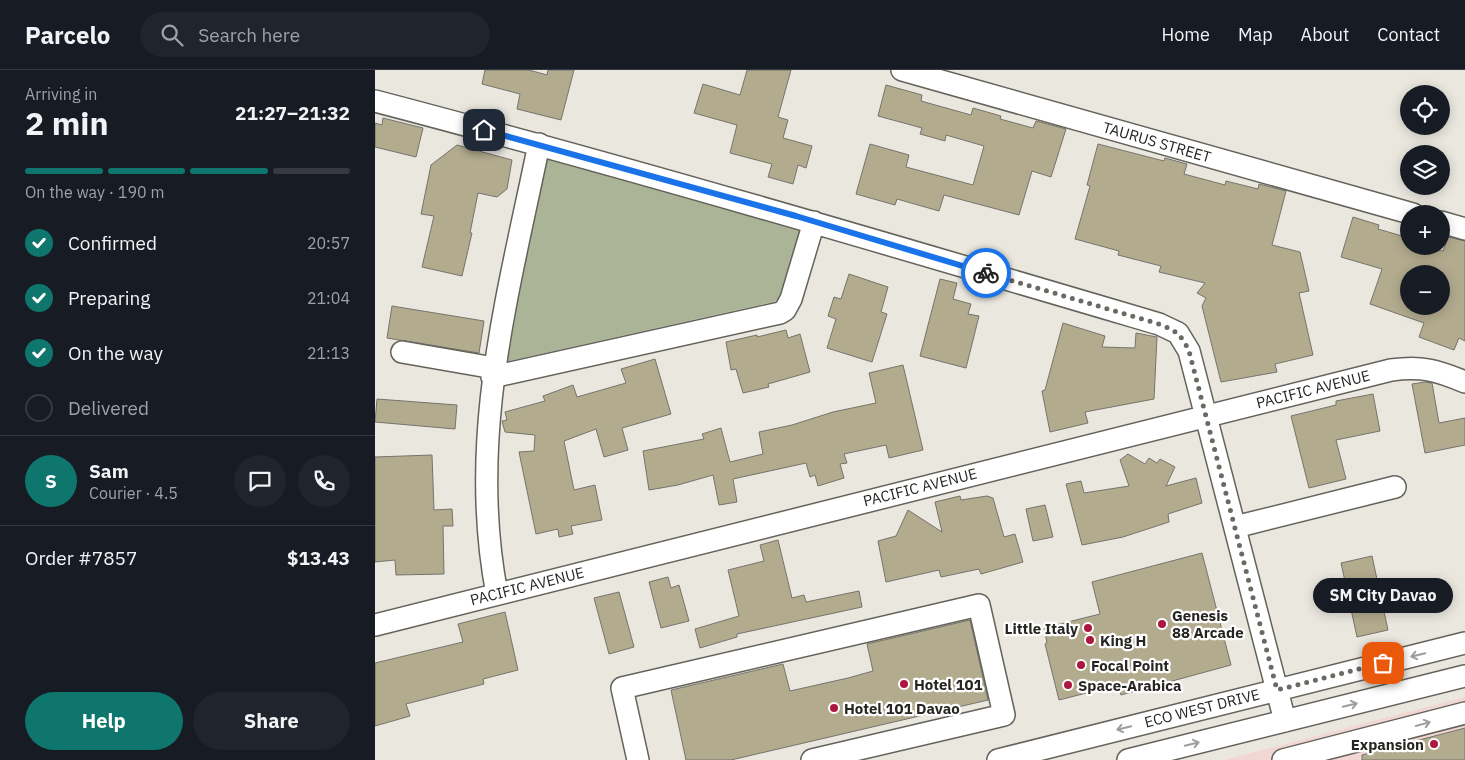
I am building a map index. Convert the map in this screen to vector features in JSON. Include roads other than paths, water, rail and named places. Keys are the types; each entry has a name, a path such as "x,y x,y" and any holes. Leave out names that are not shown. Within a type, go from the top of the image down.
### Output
{"street":[{"name":"TAURUS STREET","path":"902,70 1400,210"},
{"path":"375,101 539,144 814,222 1169,328 1178,333 1189,351 1285,721"},
{"path":"497,594 490,550 485,466 493,373 539,144"},
{"path":"402,352 493,373 780,313 785,310 791,299 814,222"},
{"path":"1450,224 1465,228"},
{"name":"PACIFIC AVENUE","path":"375,625 1391,370 1411,367 1429,369 1465,382"},
{"path":"1235,527 1395,487"},
{"path":"638,760 622,688 979,605 1004,715 812,760"},
{"name":"ECO WEST DRIVE","path":"998,760 1037,755 1277,690 1465,643"},
{"path":"1128,760 1465,676"},
{"path":"1283,760 1465,713"}],"place":[{"name":"Genesis 88 Arcade","path":"1162,624"},
{"name":"Little Italy","path":"1088,628"},
{"name":"King H","path":"1090,640"},
{"name":"SM City Davao","path":"1383,663"},
{"name":"Focal Point","path":"1081,665"},
{"name":"Hotel 101","path":"904,684"},
{"name":"Space-Arabica","path":"1068,685"},
{"name":"Hotel 101 Davao","path":"834,708"},
{"name":"Expansion","path":"1434,744"}]}
